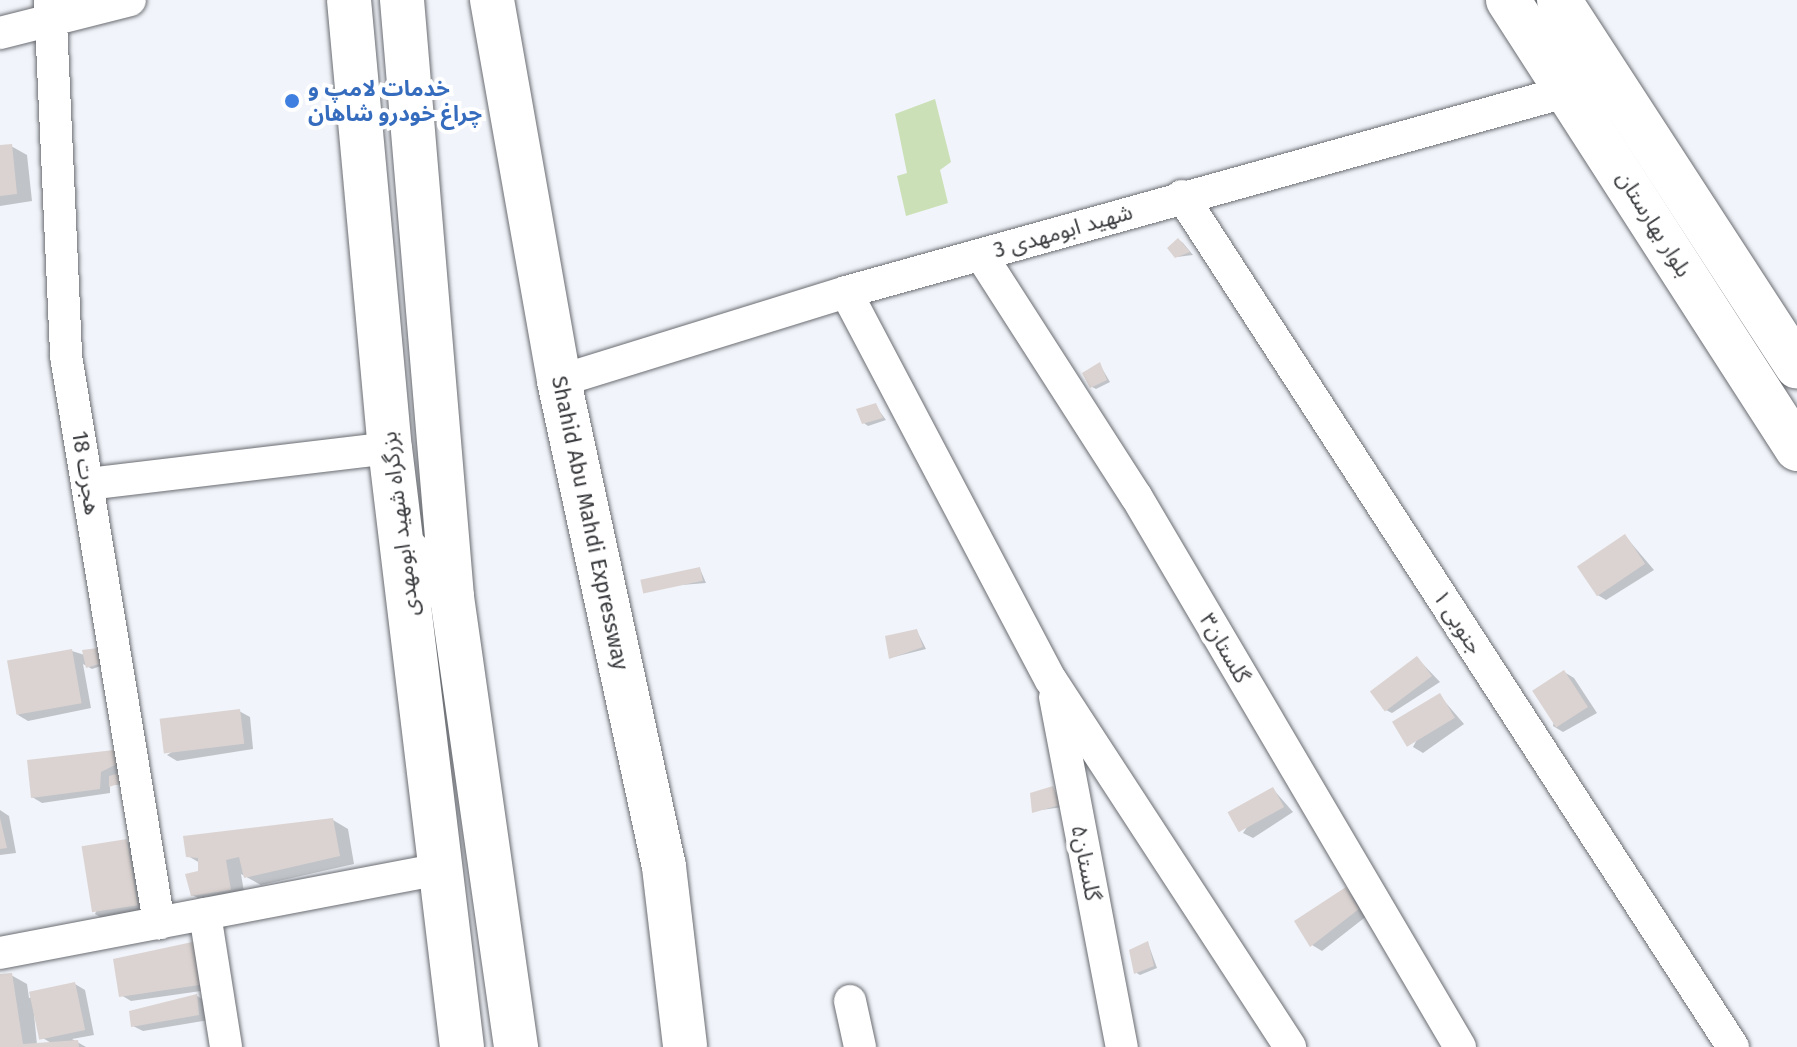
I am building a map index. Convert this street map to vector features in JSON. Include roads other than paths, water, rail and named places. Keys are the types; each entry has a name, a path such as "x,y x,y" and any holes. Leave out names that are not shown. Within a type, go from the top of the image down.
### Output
{"main road":[{"name":"بزرگراه شهید ابومهدی","path":"349,0 390,448 405,549 437,870 462,1047"},
{"path":"402,0 452,597 516,1047"},
{"name":"Shahid Abu Mahdi Expressway","path":"492,0 559,381 664,867 685,1047"},
{"name":"بلوار بهارستان","path":"1508,0 1797,449"},
{"name":"بلوار بهارستان","path":"1559,0 1797,366"},
{"path":"405,549 452,597"}],"street":[{"path":"0,33 50,10 130,0"},
{"name":"هجرت 18","path":"50,10 66,356 159,923"},
{"name":"شهید ابومهدی 3","path":"559,381 846,292 1182,196 1569,91"},
{"name":"جنوبی ۱","path":"1182,196 1733,1047"},
{"name":"گلستان۳","path":"981,255 1136,496 1460,1047"},
{"path":"846,292 1051,680 1290,1047"},
{"path":"88,484 390,448"},
{"name":"گلستان۵","path":"1051,680 1122,1047"},
{"path":"0,953 437,870"},
{"path":"205,914 226,1047"},
{"path":"850,1001 860,1047"}],"place":[{"name":"خدمات لامپ و چراغ خودرو شاهان","path":"292,101"}]}
